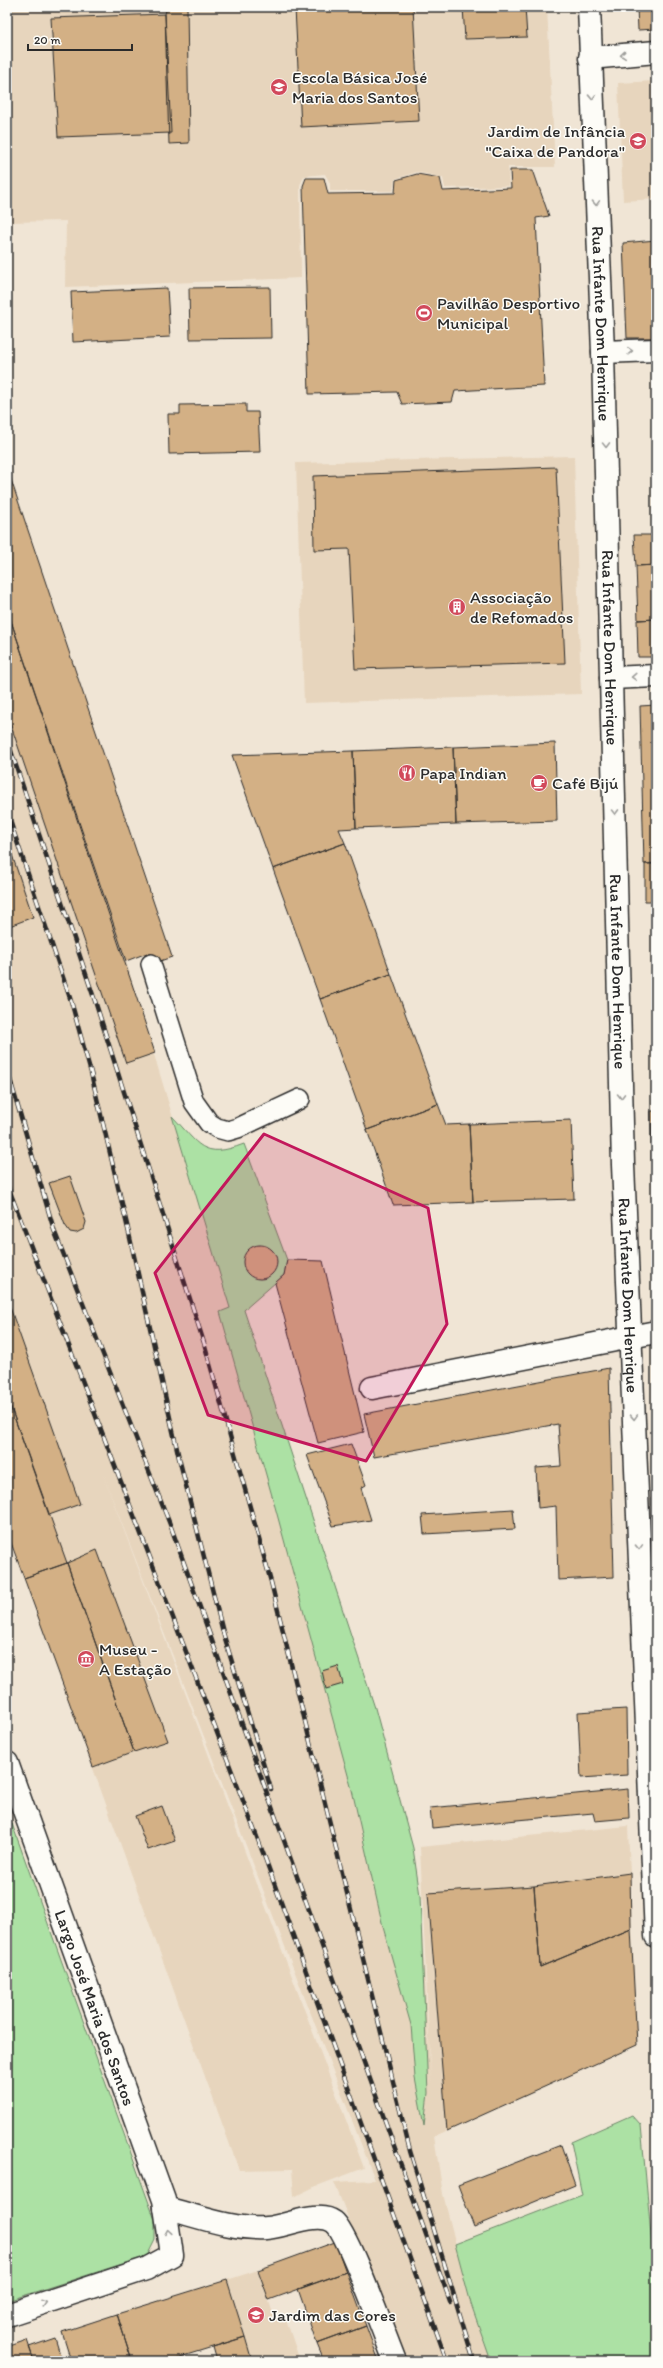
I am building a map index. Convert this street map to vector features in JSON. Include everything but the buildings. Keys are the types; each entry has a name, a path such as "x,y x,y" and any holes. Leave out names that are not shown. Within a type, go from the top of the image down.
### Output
{"street":[{"name":"Rua Infante Dom Henrique","path":"588,7 603,352 623,1165 656,1936"},
{"path":"590,58 656,52"},
{"path":"603,352 656,350"},
{"path":"611,678 656,676"},
{"path":"372,1388 656,1332"},
{"name":"Largo José Maria dos Santos","path":"7,1763 164,2200 172,2255 146,2270 7,2315"},
{"path":"164,2208 245,2227 267,2228 322,2216 335,2222 348,2243 395,2361"}],"lane":[{"path":"150,964 194,1102 209,1122 217,1128 228,1131 238,1128 300,1099"}],"highlighted area":[{"path":"264,1134 428,1208 447,1324 366,1461 208,1415 155,1273"}],"shaded area":[{"name":"Escola Básica José Maria dos Santos","path":"7,7 547,7 555,167 508,167 509,186 445,188 443,178 417,172 395,179 393,191 330,191 330,183 325,174 304,176 300,185 301,278 65,287 66,221 7,222"},
{"name":"Jardim de Infância \"Caixa de Pandora\"","path":"656,81 656,199 623,201 618,83"},
{"name":"Associação de Refomados","path":"574,456 581,694 304,703 296,463"},
{"path":"7,468 89,711 151,964 147,953 126,961 230,1308 244,1310 375,1708 413,1848 420,1896 431,2082 420,1847 628,1826 637,2045 434,2136 443,2194 471,2304 491,2361 405,2361 334,2182 375,2180 102,1472 364,2168 314,2187 294,2197 292,2169 239,2170 7,1532"},
{"name":"Jardim das Cores","path":"258,2270 274,2316 284,2313 300,2361 252,2361 227,2280"}],"green space":[{"path":"172,1116 196,1141 210,1150 230,1149 244,1144 287,1260 284,1275 244,1310 375,1708 413,1848 420,1896 428,2093 424,2126 415,2078 411,2025 383,1927 352,1790 274,1503 220,1312 230,1308"},
{"path":"7,1810 155,2220 155,2240 147,2256 7,2301"},
{"path":"632,2115 641,2125 656,2290 656,2361 491,2361 471,2304 455,2244 582,2195 571,2142"}],"railway":[{"path":"7,739 95,1001 204,1343 271,1582 410,2151 474,2361"},
{"path":"7,812 71,1001 91,1073 128,1229 179,1458 224,1636 271,1789"},
{"path":"7,1069 54,1230 171,1527 450,2301"},
{"path":"7,1184 265,1858 447,2361"}],"place":[{"name":"Escola Básica José Maria dos Santos","path":"279,87"},
{"name":"Jardim de Infância \"Caixa de Pandora\"","path":"638,141"},
{"name":"Pavilhão Desportivo Municipal","path":"424,313"},
{"name":"Associação de Refomados","path":"457,607"},
{"name":"Papa Indian","path":"407,773"},
{"name":"Café Bijú","path":"539,783"},
{"name":"Museu - A Estação","path":"86,1659"},
{"name":"Jardim das Cores","path":"256,2315"}]}
